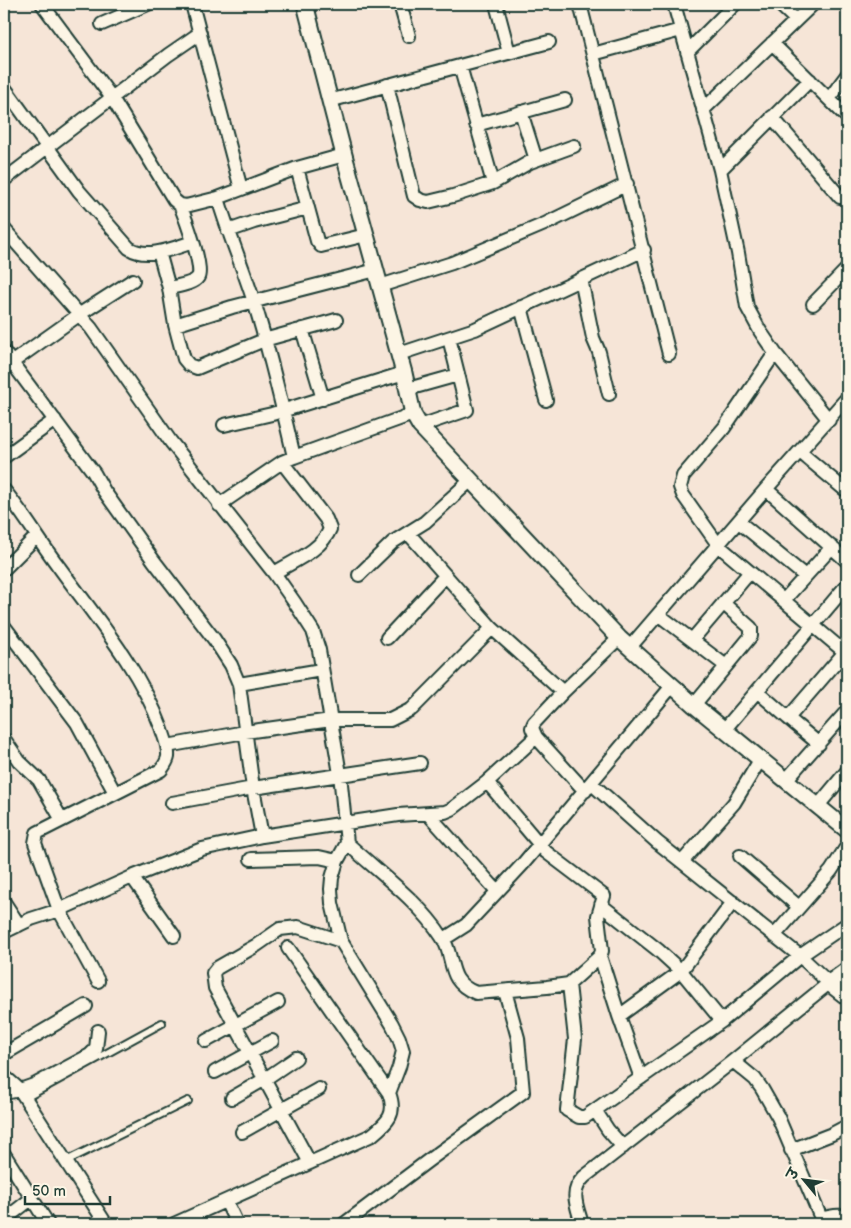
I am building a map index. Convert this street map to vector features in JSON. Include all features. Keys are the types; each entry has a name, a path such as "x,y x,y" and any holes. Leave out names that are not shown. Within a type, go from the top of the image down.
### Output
{"street":[{"path":"42,4 112,98 174,200 180,205 186,206 218,198 297,168 344,155"},
{"path":"102,24 148,4"},
{"path":"192,4 241,189"},
{"path":"304,4 417,420 625,643 694,705 847,830"},
{"path":"400,4 408,36"},
{"path":"496,4 508,53"},
{"path":"580,4 670,354"},
{"path":"674,4 720,170 748,307 760,331 775,353 829,420"},
{"path":"688,52 735,4"},
{"path":"779,4 796,20"},
{"path":"703,110 813,4"},
{"path":"593,54 681,30"},
{"path":"4,180 200,33"},
{"path":"329,100 548,42"},
{"path":"772,43 847,117"},
{"path":"460,66 493,183"},
{"path":"829,99 847,75"},
{"path":"720,170 810,80"},
{"path":"387,85 414,196 420,200 428,202 493,183 536,160 574,146"},
{"path":"4,87 79,191 129,248 142,254 159,252 193,242"},
{"path":"476,125 565,100"},
{"path":"521,112 536,160"},
{"path":"772,117 840,197"},
{"path":"297,168 317,241 321,246 366,235"},
{"path":"380,286 452,263 547,223 627,184"},
{"path":"218,198 254,302 283,410 288,459 326,519 330,529 327,537 318,547 274,573"},
{"path":"169,288 194,281 199,277 200,270 193,242 180,205"},
{"path":"228,231 308,208"},
{"path":"4,229 80,314 170,442 274,573 312,631 319,650 340,774 346,824 347,843 337,861 331,889 332,903 341,941 392,1024 403,1051 389,1092"},
{"path":"399,354 474,329 644,250"},
{"path":"159,252 169,288 175,325 184,359 189,365 197,368 264,340 336,320"},
{"path":"813,304 847,269"},
{"path":"175,325 376,270"},
{"path":"581,279 592,338 600,352 610,394"},
{"path":"133,280 6,360 55,420 154,561 214,638 232,665 239,684 253,788 262,836"},
{"path":"521,307 546,400"},
{"path":"302,330 323,399"},
{"path":"219,505 288,459 417,420 467,410 449,338"},
{"path":"775,353 724,428 683,476 680,486 683,495 719,546 846,653 788,718"},
{"path":"224,426 323,399 404,373"},
{"path":"408,389 458,375"},
{"path":"847,398 659,614 563,692 534,723 532,728 536,737 588,787 734,902 847,997"},
{"path":"4,458 55,420"},
{"path":"800,452 846,489"},
{"path":"360,575 393,542 425,522 471,480"},
{"path":"766,489 847,561"},
{"path":"4,490 125,657 153,706 167,746 168,758 161,770 36,833 35,843 59,910 98,981"},
{"path":"739,522 805,576"},
{"path":"408,533 492,628 563,692"},
{"path":"4,568 37,536"},
{"path":"784,600 832,547"},
{"path":"692,640 750,572"},
{"path":"387,638 445,576"},
{"path":"724,730 847,585"},
{"path":"694,705 751,636 751,628 723,603"},
{"path":"659,614 726,666"},
{"path":"4,626 78,723 115,793"},
{"path":"167,746 245,732 331,720 390,720 412,709 492,628"},
{"path":"239,684 321,670"},
{"path":"444,939 466,924 497,891 588,787 672,686"},
{"path":"757,691 819,744"},
{"path":"786,780 847,711"},
{"path":"4,932 19,924 59,910 132,876 202,849 262,836 398,815 445,812 452,809 487,782 536,737"},
{"path":"4,738 19,761 39,780 62,820"},
{"path":"682,862 734,803 760,760"},
{"path":"172,803 253,788 420,763"},
{"path":"817,807 847,771"},
{"path":"347,843 428,918 444,939 453,970 461,984 469,990 476,993 568,984 600,956 602,951 598,916 604,896 546,852 487,782"},
{"path":"428,814 497,891"},
{"path":"774,936 831,871 847,846"},
{"path":"740,856 799,907"},
{"path":"251,859 319,857 337,861"},
{"path":"132,876 174,936"},
{"path":"4,902 19,924"},
{"path":"619,1016 681,971 734,902"},
{"path":"601,905 658,950 681,971 722,1021"},
{"path":"568,984 575,1040 567,1110 579,1118 585,1117 722,1021 800,956 847,924"},
{"path":"310,1163 215,988 213,973 217,968 280,929 298,927 341,941"},
{"path":"174,1224 372,1135 384,1125 391,1114 393,1103 389,1092 288,948"},
{"path":"600,956 641,1078"},
{"path":"582,1224 574,1197 576,1187 584,1177 847,970"},
{"path":"344,1224 523,1092 518,1038 505,991"},
{"path":"206,1041 278,1002"},
{"path":"4,1054 86,1006"},
{"path":"4,1093 22,1094 34,1085 90,1055 96,1049 98,1031"},
{"path":"215,1072 272,1040"},
{"path":"232,1098 296,1058"},
{"path":"733,1061 755,1079 778,1117 820,1216 824,1218 843,1216 847,1221"},
{"path":"4,1076 22,1094 106,1224"},
{"path":"242,1132 319,1089"},
{"path":"595,1110 608,1130 623,1147"},
{"path":"791,1150 847,1126"},
{"path":"5,1160 48,1224"},
{"path":"4,1220 31,1199"},
{"path":"226,1201 237,1224"}],"lane":[{"path":"22,1094 162,1023"},
{"path":"66,1162 188,1101"}]}
